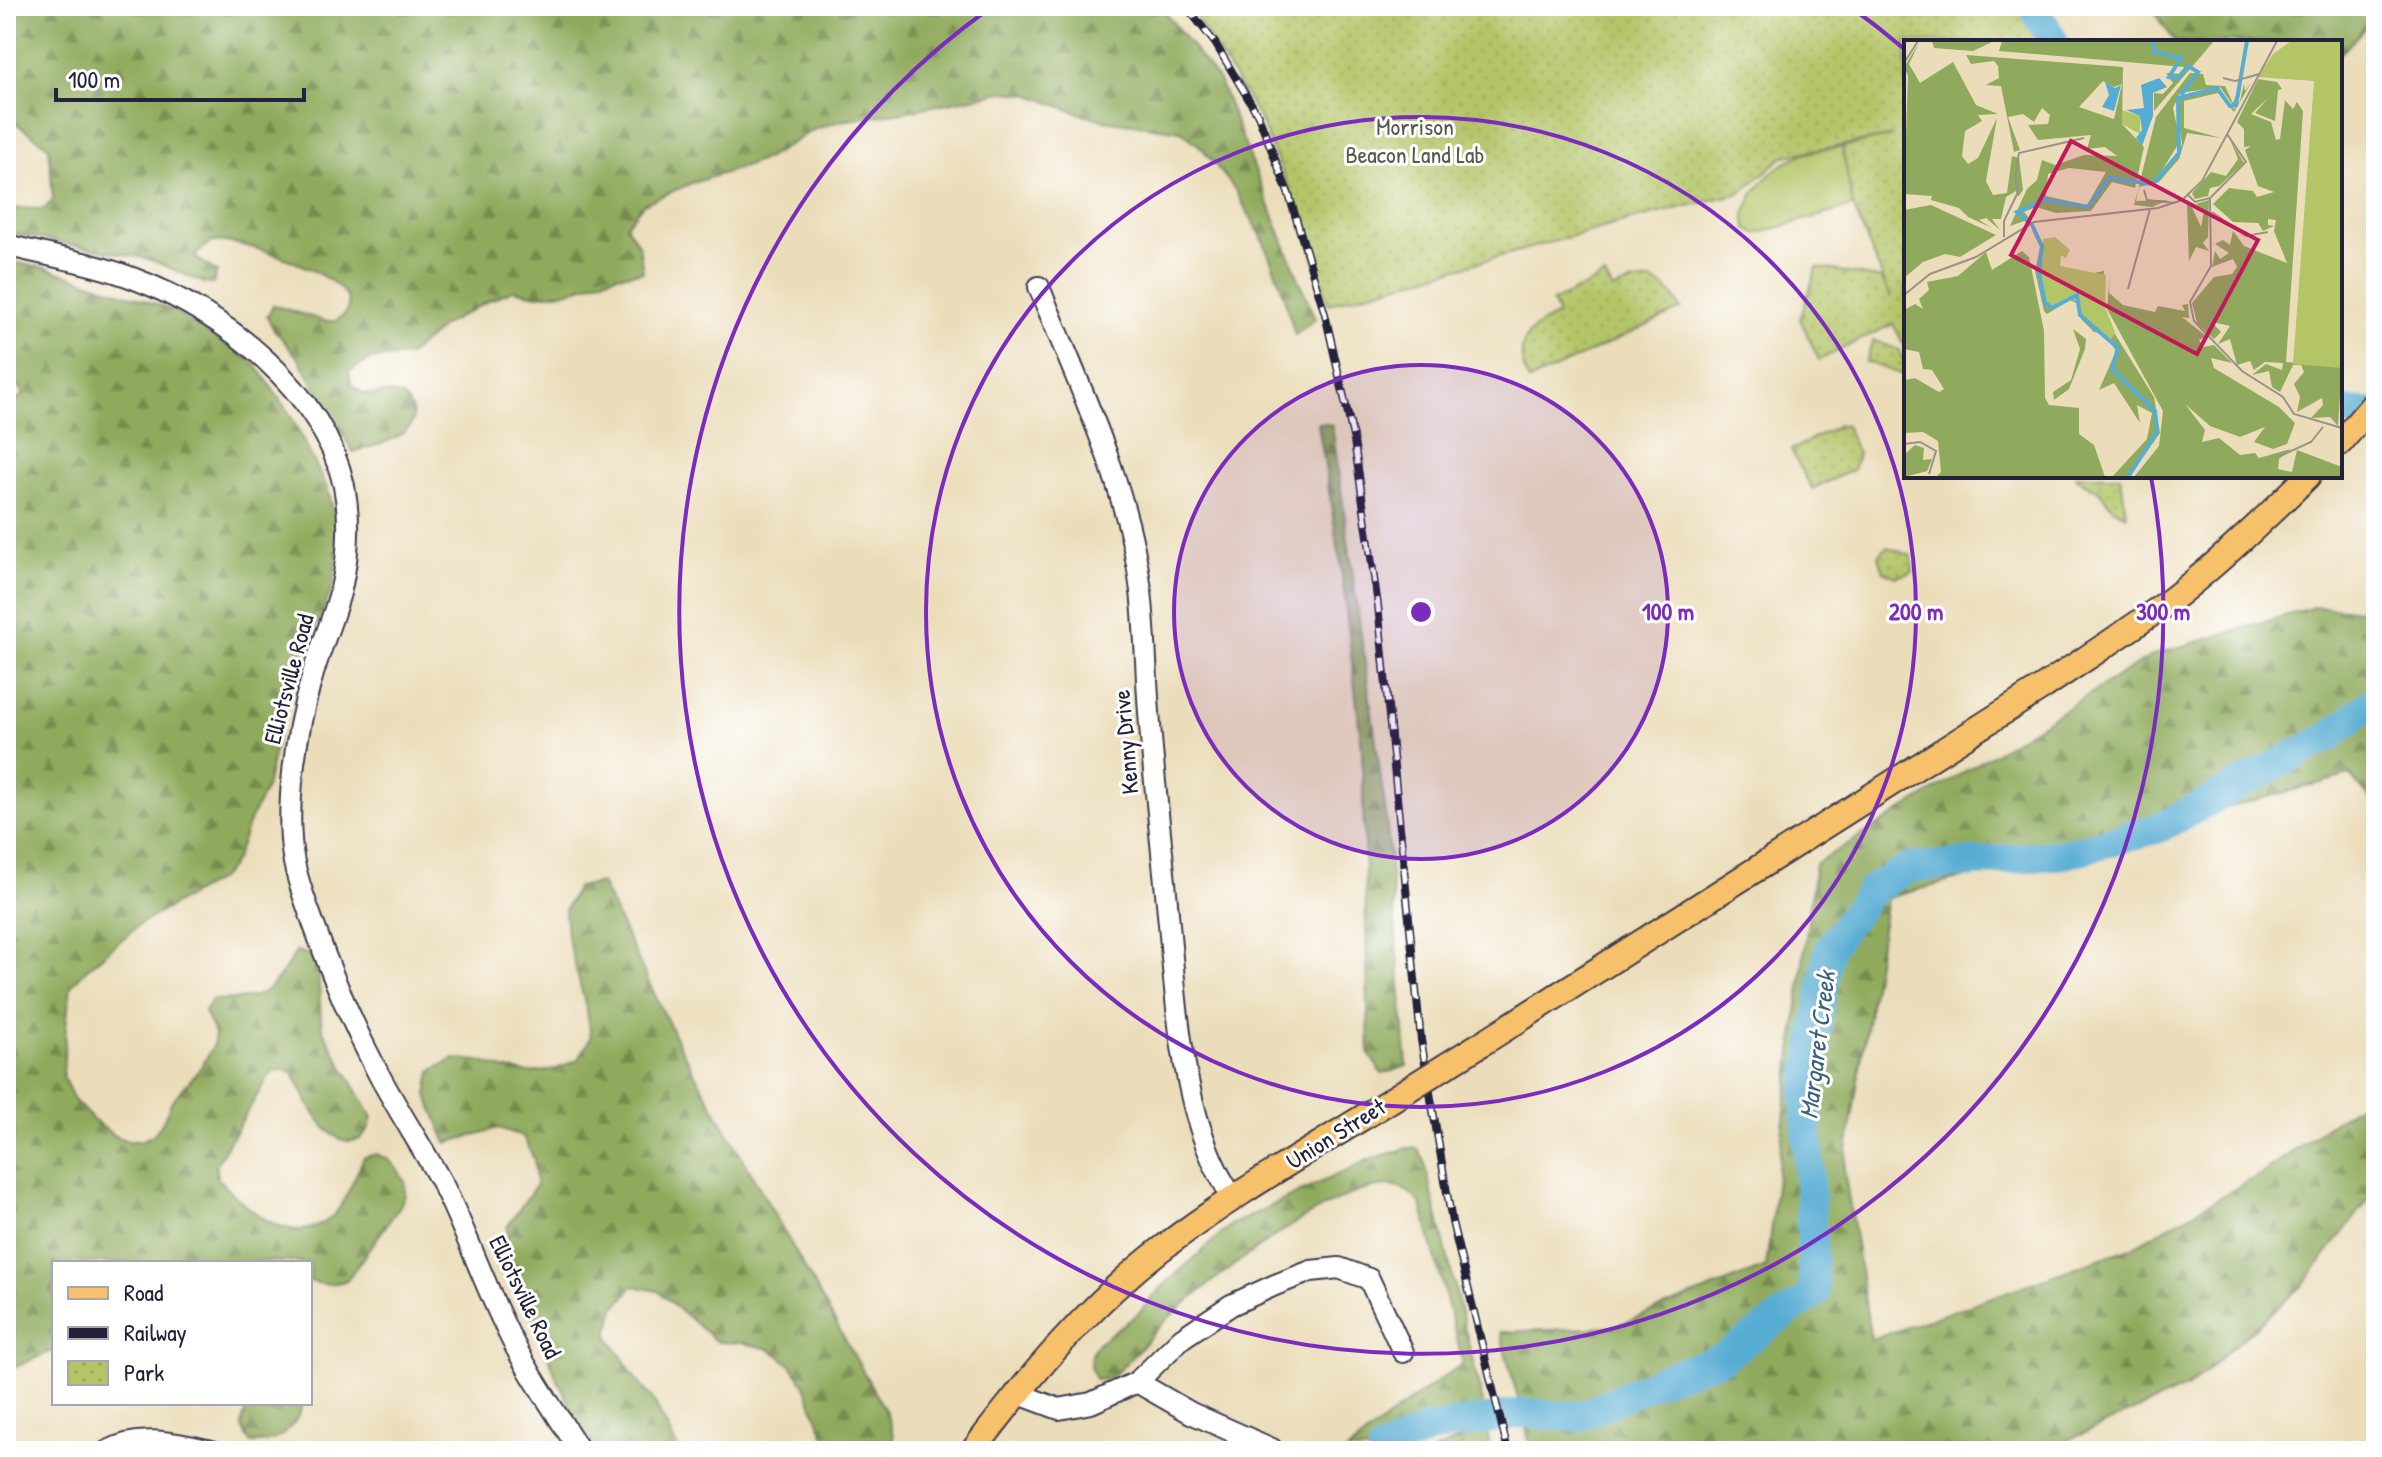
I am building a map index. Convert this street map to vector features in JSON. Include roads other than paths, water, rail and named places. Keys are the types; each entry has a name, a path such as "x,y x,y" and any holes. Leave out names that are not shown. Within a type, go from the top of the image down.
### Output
{"main road":[{"path":"2342,441 2376,401"},
{"name":"Union Street","path":"973,1451 1016,1393 1102,1303 1159,1250 1234,1199 2043,687 2171,599 2267,517 2306,478"}],"street":[{"name":"Elliotsville Road","path":"6,245 137,279 207,315 275,369 304,401 329,445 343,484 349,544 340,591 310,682 294,760 293,856 324,954 376,1069 443,1187 508,1333 580,1451"},
{"name":"Kenny Drive","path":"1039,287 1090,413 1129,530 1140,590 1177,1007 1186,1067 1218,1177 1234,1199"},
{"path":"1016,1393 1059,1409 1091,1403 1137,1382 1182,1338 1231,1305 1311,1271 1339,1268 1369,1279 1403,1352"},
{"path":"1137,1382 1191,1413 1272,1449"},
{"path":"108,1451 141,1440 212,1451"}],"waterway":[{"name":"Margaret Creek","path":"2033,6 2053,40"},
{"name":"Margaret Creek","path":"2342,412 2376,413"},
{"name":"Margaret Creek","path":"1382,1451 1431,1429 1522,1413 1579,1417 1657,1381 1722,1358 1814,1294 1806,1095 1829,949 1872,889 1910,868 2065,854 2159,828 2332,735 2376,699"}],"railway":[{"path":"1186,6 1215,43 1258,115 1289,195 1325,314 1354,441 1378,605 1421,1040 1452,1222 1508,1451"}],"park label":[{"name":"Morrison Beacon Land Lab","path":"1415,141"}]}
